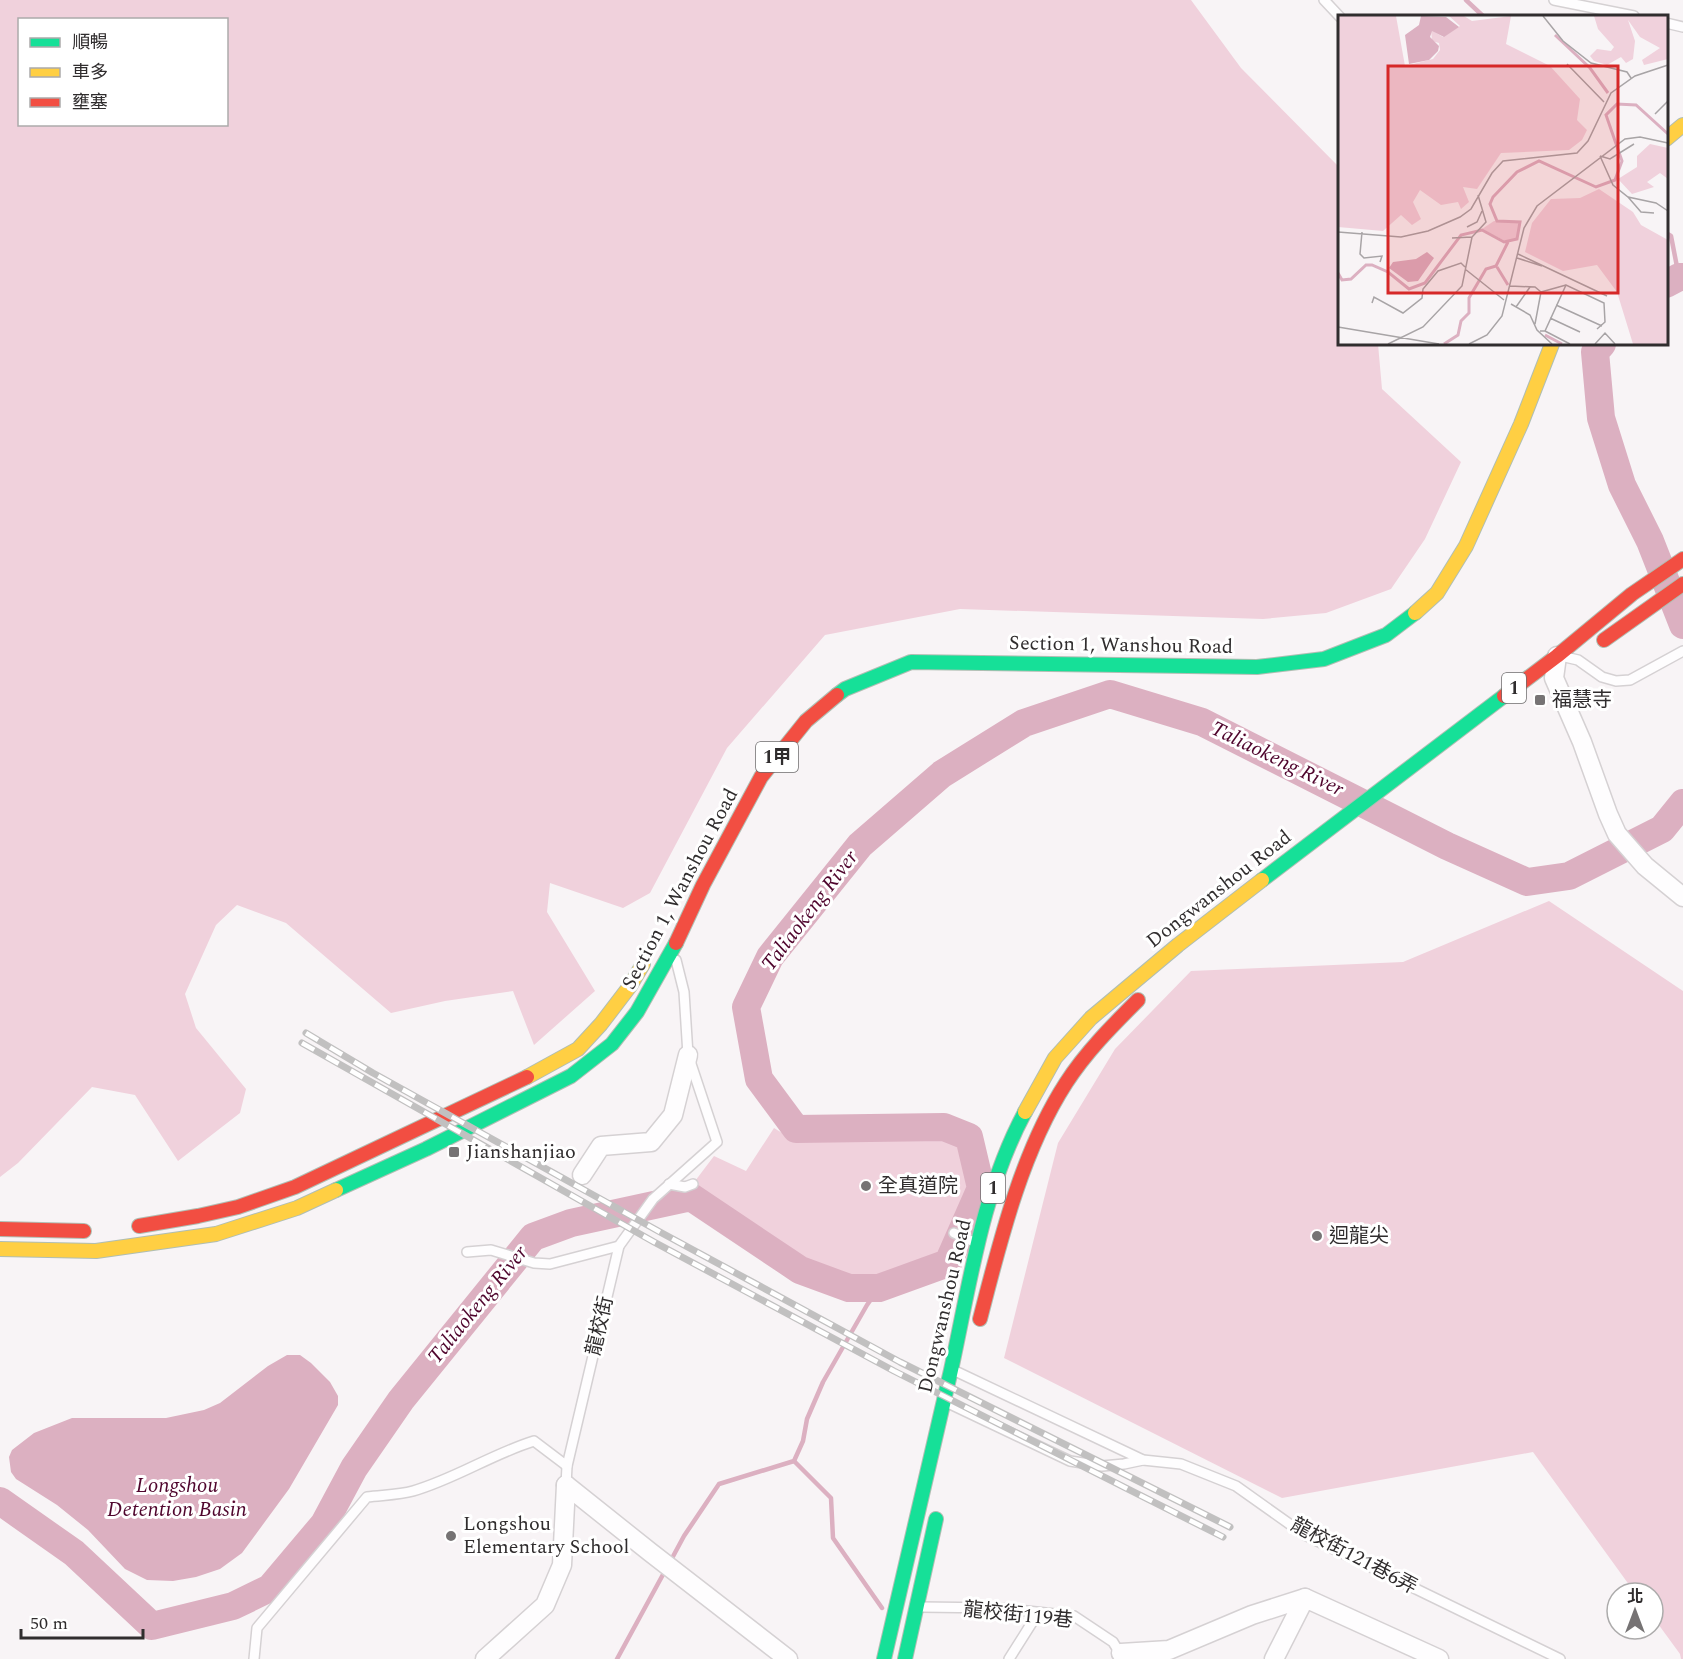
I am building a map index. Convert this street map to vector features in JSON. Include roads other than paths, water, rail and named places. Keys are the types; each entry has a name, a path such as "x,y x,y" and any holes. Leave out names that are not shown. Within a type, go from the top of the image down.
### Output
{"main road":[{"path":"1668,138 1683,125"},
{"name":"Section 1, Wanshou Road","path":"0,1250 96,1251 216,1234 297,1208 426,1149 571,1076 612,1044 637,1012 669,947 761,777 806,721 845,689 911,662 1257,667 1324,659 1386,635 1406,621 1437,593 1466,546 1521,424 1552,345"},
{"name":"1","path":"1557,656 1632,594 1683,559"},
{"name":"1","path":"1549,682 1633,618 1683,584"},
{"name":"Dongwanshou Road","path":"884,1659 951,1370 977,1243 995,1182 1021,1120 1055,1058 1091,1018 1178,945 1557,656"},
{"name":"Section 1, Wanshou Road","path":"682,898 697,868"},
{"name":"Section 1, Wanshou Road","path":"128,1227 238,1207 295,1187 528,1076 578,1049 601,1024 630,986 647,957"},
{"name":"Dongwanshou Road","path":"977,1330 997,1249 1051,1106 1078,1065 1105,1032 1145,993"},
{"path":"0,1229 95,1231"},
{"path":"977,1243 997,1249"},
{"path":"905,1659 939,1507"}],"street":[{"path":"1557,656 1549,682 1582,742 1617,834 1645,866 1683,897"},
{"path":"582,1175 601,1146 651,1142 673,1115 688,1055"},
{"path":"485,1659 545,1605 562,1565 566,1485"},
{"path":"566,1485 788,1659"},
{"path":"1121,1656 1168,1650 1252,1615 1305,1598 1439,1659"},
{"path":"1274,1659 1305,1598"}],"lane":[{"path":"1324,0 1338,15"},
{"path":"1554,0 1629,15"},
{"path":"1668,23 1683,27"},
{"path":"1557,656 1588,653 1602,677 1616,681 1630,680 1680,653"},
{"name":"龍校街","path":"566,1485 567,1466 619,1246 653,1199 717,1142 688,1055 684,992 669,947"},
{"path":"669,1184 685,1187 693,1184"},
{"path":"954,1233 977,1243"},
{"path":"467,1252 491,1250 534,1263 550,1264 619,1246"},
{"name":"龍校街121巷6弄","path":"951,1370 962,1392 1143,1460 1180,1464 1236,1486 1305,1534 1560,1659"},
{"path":"943,1401 962,1392 1070,1461 1102,1466 1143,1460"},
{"path":"254,1659 257,1628 367,1497 412,1491 534,1441 567,1466"},
{"name":"龍校街119巷","path":"897,1604 917,1607 999,1608 1074,1616 1113,1642 1121,1656"},
{"path":"1009,1659 1038,1613"}],"water":[{"name":"Longshou Detention Basin","path":"287,1355 300,1355 311,1363 330,1382 338,1396 338,1405 289,1489 242,1553 220,1569 196,1577 173,1581 147,1580 125,1569 88,1530 57,1505 16,1479 11,1472 9,1457 12,1450 34,1433 72,1418 166,1418 204,1410 220,1403 268,1366"}],"waterway":[{"path":"1466,0 1482,15"},
{"path":"1668,234 1671,236 1679,277"},
{"name":"Taliaokeng River","path":"1668,283 1683,277"},
{"name":"Taliaokeng River","path":"1601,345 1595,352 1601,418 1622,485 1650,541 1683,625"},
{"name":"Taliaokeng River","path":"0,1501 74,1553 152,1626 233,1606 270,1588 324,1524 354,1468 401,1400 533,1237 571,1223 691,1197 800,1270 849,1288 879,1288 948,1263 981,1188 969,1137 944,1127 796,1129 759,1079 746,1007 770,957 860,845 942,774 1024,723 1110,694 1202,722 1447,846 1527,882 1569,876 1662,829 1683,803"},
{"path":"670,1562 684,1536 719,1484 794,1461 803,1441 807,1419 823,1382 879,1288"},
{"path":"794,1461 831,1498 833,1538 882,1608"},
{"path":"617,1659 666,1569"}],"railway":[{"path":"306,1033 373,1073 660,1232 900,1362 1230,1527"},
{"path":"302,1043 654,1242 894,1371 1223,1537"}],"place":[{"name":"福慧寺","path":"1540,700"},
{"name":"Jianshanjiao","path":"454,1152"},
{"name":"全真道院","path":"866,1186"},
{"name":"迴龍尖","path":"1317,1236"},
{"name":"Longshou Elementary School","path":"451,1536"}]}
